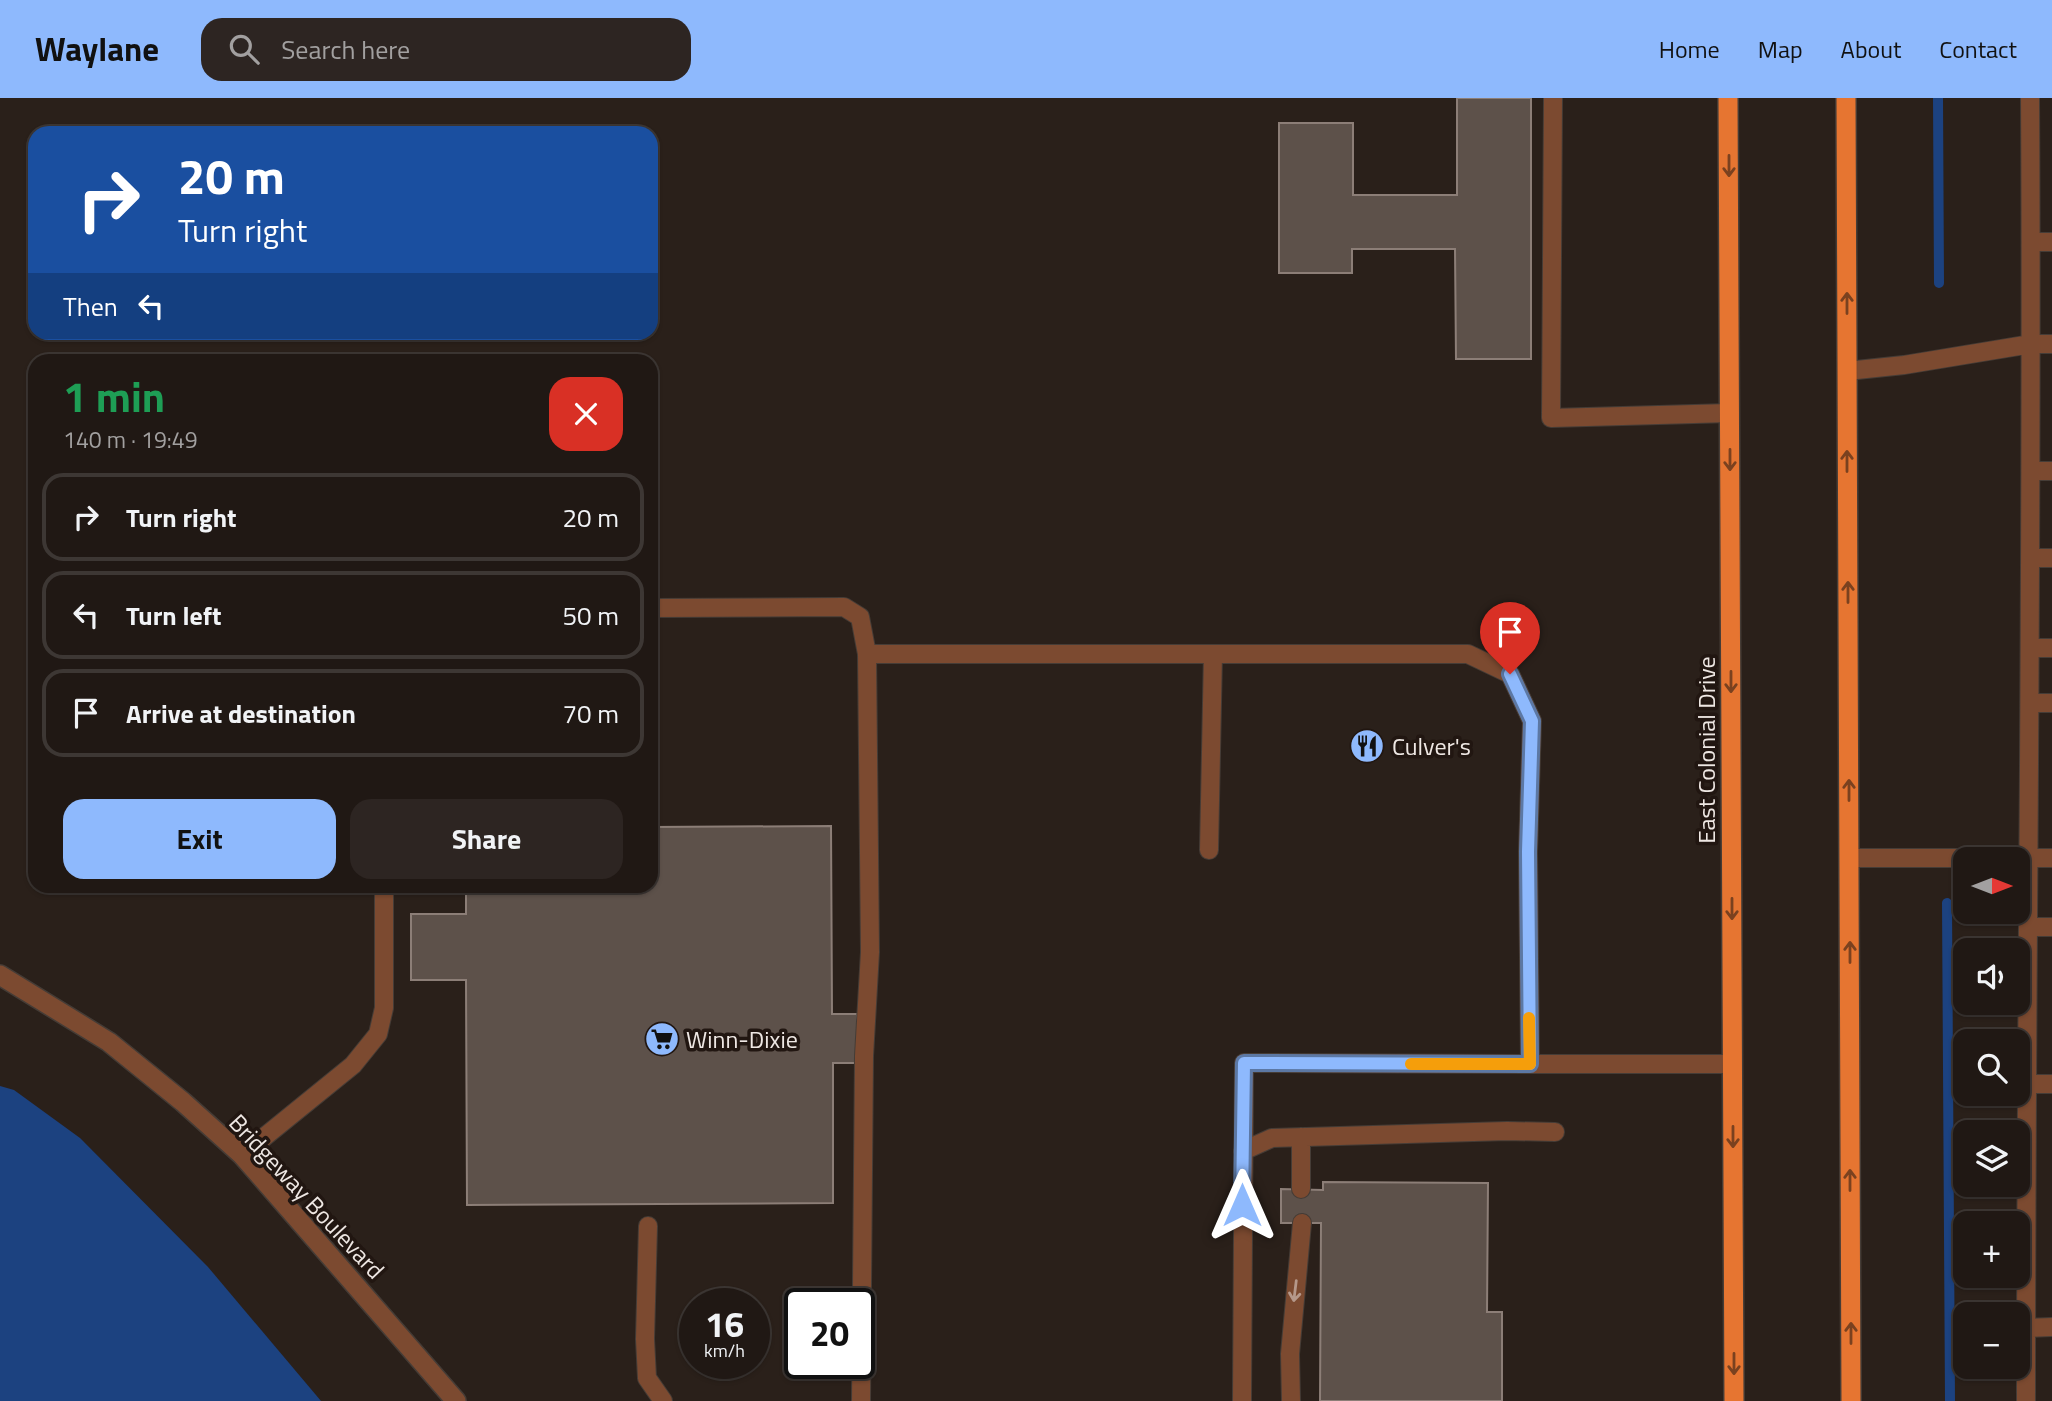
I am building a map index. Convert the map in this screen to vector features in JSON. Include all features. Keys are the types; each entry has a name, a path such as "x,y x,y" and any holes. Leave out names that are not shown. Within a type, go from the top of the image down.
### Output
{"highway":[{"name":"East Colonial Drive","path":"1728,98 1734,1401"},
{"path":"1846,98 1851,1401"}],"street":[{"name":"Bridgeway Boulevard","path":"0,975 109,1042 183,1102 242,1155 456,1401"}],"lane":[{"path":"1552,98 1551,418 1730,413"},
{"path":"2027,847 2031,648 2030,98"},
{"path":"2031,242 2052,242"},
{"path":"1847,371 1904,365 2031,344 2052,344"},
{"path":"2031,471 2052,471"},
{"path":"2031,558 2052,558"},
{"path":"658,608 844,607 860,617 867,654 870,952 864,1056 861,1401"},
{"path":"2031,648 2052,648"},
{"path":"867,654 1468,654 1510,674 1532,721 1528,852 1530,1064"},
{"path":"1209,850 1213,654"},
{"path":"2030,703 2052,703"},
{"path":"1849,858 1953,858"},
{"path":"2030,858 2052,858"},
{"path":"242,1155 353,1065 378,1034 384,1008 384,893"},
{"path":"2028,924 2028,1029"},
{"path":"2028,927 2052,927"},
{"path":"1242,1401 1244,1063 1732,1064"},
{"path":"2030,1084 2052,1084"},
{"path":"2026,1302 2028,1106"},
{"path":"1243,1151 1272,1139 1301,1137 1555,1132"},
{"path":"1301,1137 1301,1189"},
{"path":"1291,1401 1290,1354 1302,1223"},
{"path":"648,1226 645,1339 648,1378 663,1401"},
{"path":"2030,1328 2052,1327"},
{"path":"2026,1379 2026,1401"}],"water":[{"path":"0,1086 14,1090 80,1138 208,1267 321,1401 0,1401"}],"building":[{"path":"1457,98 1531,98 1531,359 1456,359 1455,249 1352,249 1352,273 1279,273 1279,123 1353,123 1353,195 1457,195"},
{"name":"Winn-Dixie","path":"831,826 832,1014 857,1014 858,1063 833,1063 833,1203 467,1205 466,980 411,980 411,914 466,914 466,893 658,893 658,827"},
{"path":"1323,1182 1488,1183 1487,1312 1502,1312 1502,1401 1320,1401 1321,1223 1281,1223 1281,1189 1323,1190"}],"waterway":[{"path":"1938,98 1939,283"},
{"path":"1947,903 1950,1401"}],"slow traffic":[{"path":"1411,1064 1530,1064 1529,1018"}],"place":[{"name":"Culver's","path":"1367,746"},
{"name":"Winn-Dixie","path":"662,1039"}],"route":[{"path":"1242,1205 1244,1063 1530,1064 1528,852 1532,721 1510,674"}]}
